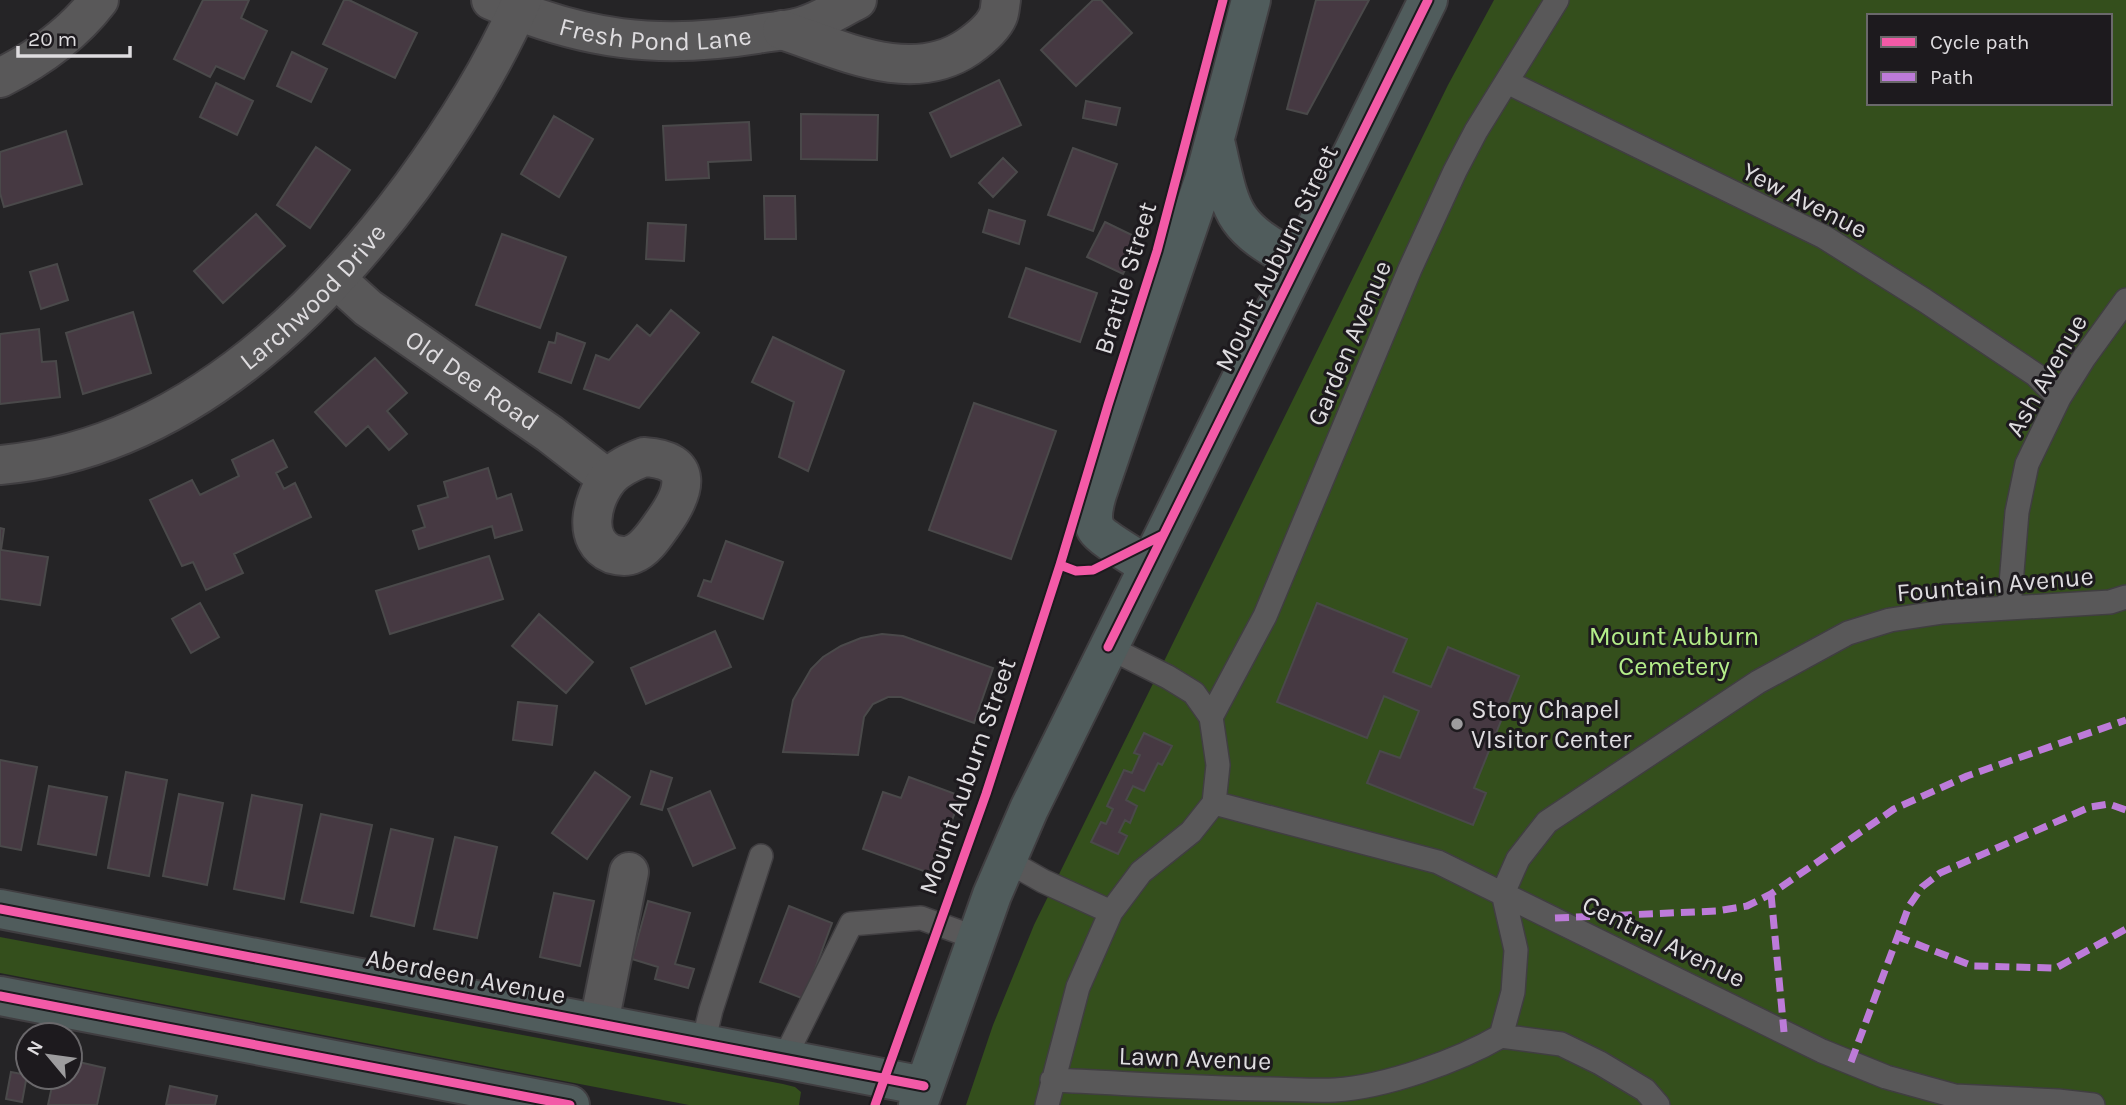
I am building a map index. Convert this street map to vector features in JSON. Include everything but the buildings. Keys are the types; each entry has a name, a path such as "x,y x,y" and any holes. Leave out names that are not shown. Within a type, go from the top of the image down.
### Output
{"main road":[{"name":"Brattle Street","path":"1148,566 1097,531 1093,509 1215,144 1251,0"},
{"name":"Mount Auburn Street","path":"921,1096 1006,860 1108,647 1428,0"},
{"name":"Brattle Street","path":"1215,144 1230,203 1237,218 1256,238 1298,261"},
{"name":"Aberdeen Avenue","path":"0,909 784,1059 921,1096"},
{"path":"0,996 570,1105"}],"street":[{"path":"0,78 66,36 99,0"},
{"name":"Fresh Pond Lane","path":"510,4 556,25 590,34 643,41 722,38 782,30 807,25 857,0"},
{"name":"Fresh Pond Lane","path":"782,30 883,63 917,65 953,58 978,40 998,17 1001,0"},
{"name":"Larchwood Drive","path":"0,465 84,449 128,433 178,407 251,358 298,318 336,279 398,204 460,117 487,74 510,4"},
{"name":"Old Dee Road","path":"336,279 368,308 550,434 608,479"},
{"path":"599,1023 629,872"}],"lane":[{"name":"Garden Avenue","path":"1211,717 1265,616 1410,269 1455,171 1476,131 1557,0"},
{"name":"Yew Avenue","path":"1507,82 1824,237 2036,375 2059,398"},
{"name":"Ash Avenue","path":"2009,608 2017,512 2027,464 2059,398 2101,332 2126,300"},
{"name":"Fountain Avenue","path":"1503,893 1518,859 1547,822 1758,682 1848,633 1890,620 1943,612 2110,602 2126,597"},
{"path":"1047,1105 1078,987 1111,912 1141,872 1191,832 1214,803 1218,765 1211,717 1194,693 1108,647"},
{"name":"Central Avenue","path":"1214,803 1438,862 1822,1051 1886,1077 1957,1100 2059,1101 2093,1105"},
{"path":"703,1043 711,1010 761,856"},
{"path":"1006,860 1043,881 1111,912"},
{"path":"1503,893 1516,950 1514,992 1501,1036 1561,1044 1645,1090 1658,1105"},
{"path":"784,1059 851,924 921,918 976,939"},
{"name":"Lawn Avenue","path":"1052,1080 1236,1088 1335,1098 1430,1068 1478,1049 1501,1036"}],"green space":[{"name":"Mount Auburn Cemetery","path":"1494,0 2126,0 2126,1105 966,1105 993,1025 1034,925 1448,85"},
{"path":"0,937 783,1084 795,1087 801,1092 799,1105 689,1105 0,973"}],"marked path":[{"path":"1555,918 1717,911 1747,906 1771,894 1894,809 1967,776 2126,720"},
{"path":"1851,1062 1909,906 1922,887 1940,873 2090,807 2109,804 2126,810"},
{"path":"1771,894 1784,1032"},
{"path":"1896,936 1973,966 2056,968 2126,929"}],"cycle path":[{"path":"875,1105 986,794 1060,565 1157,251 1223,0"},
{"path":"1108,647 1428,0"},
{"path":"1060,565 1076,571 1093,570 1163,535"},
{"path":"0,909 924,1086"},
{"path":"0,996 570,1105"}],"place":[{"name":"Story Chapel VIsitor Center","path":"1457,724"}]}
